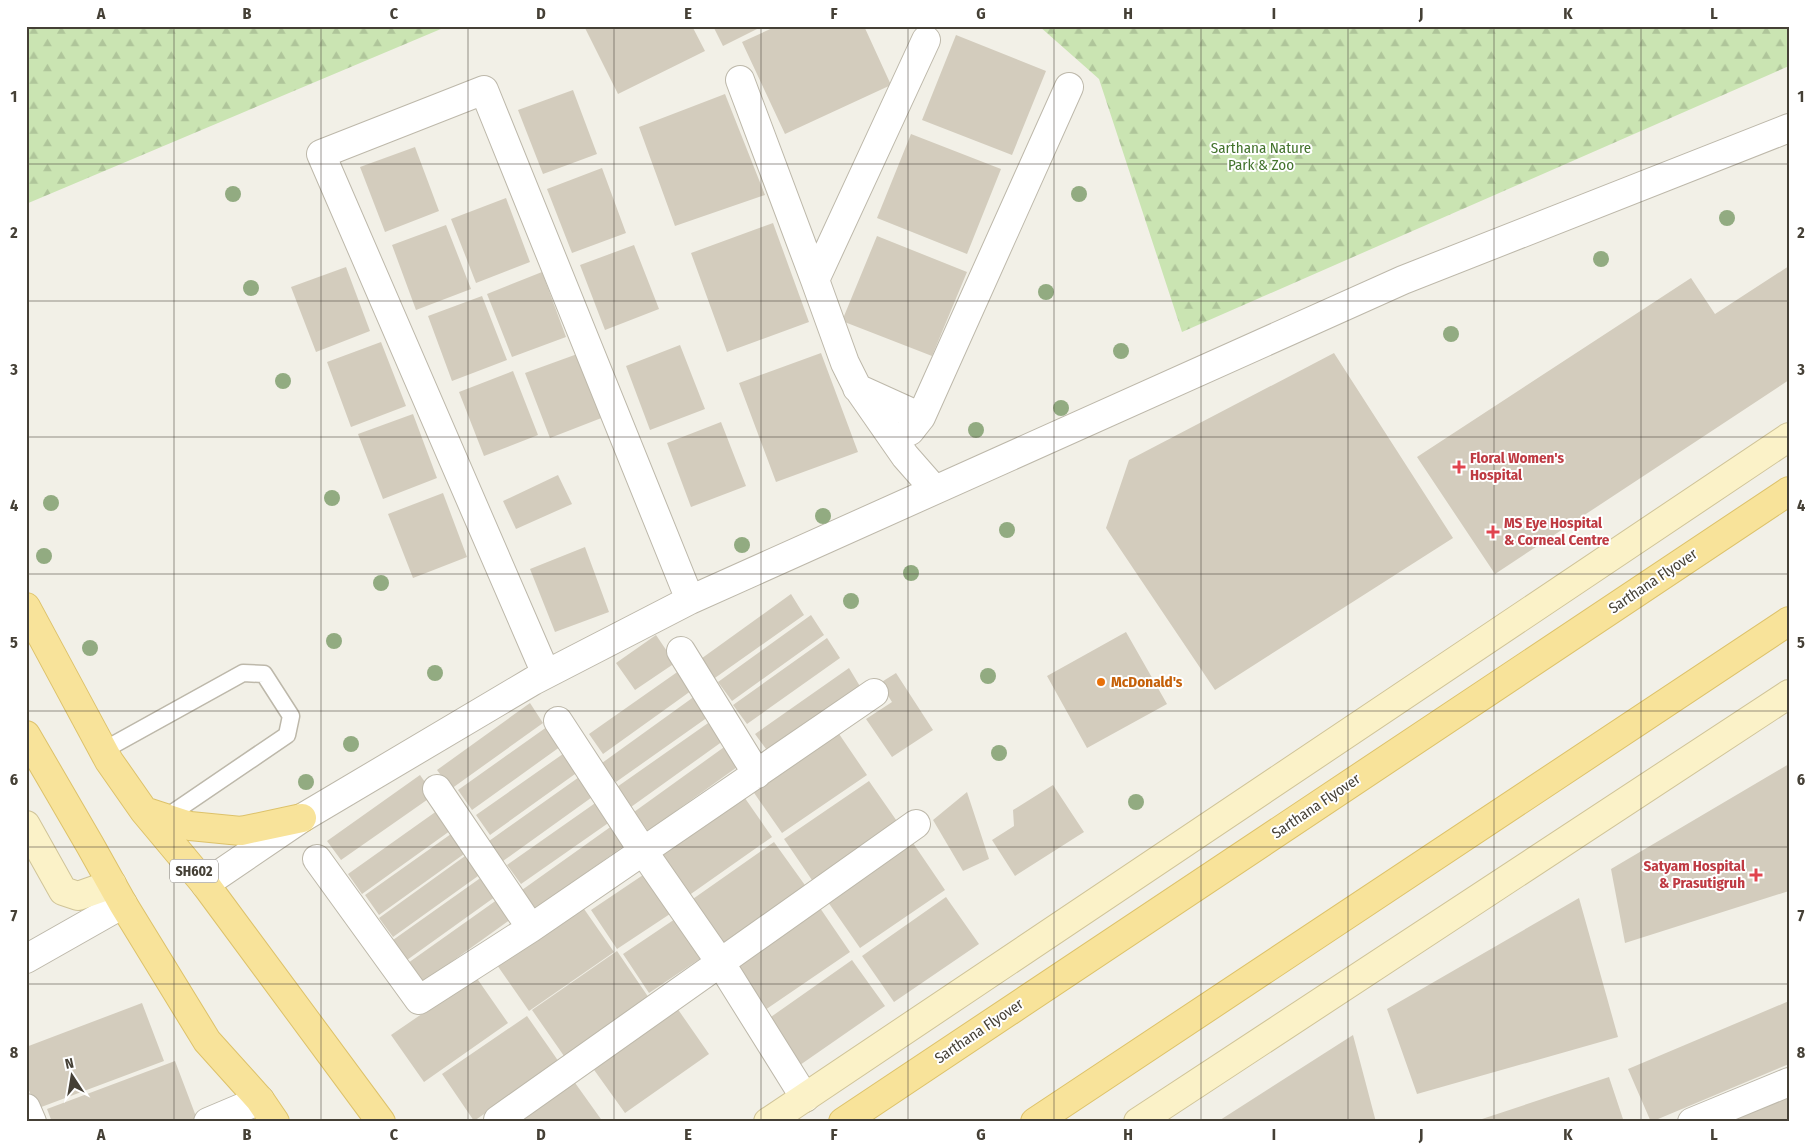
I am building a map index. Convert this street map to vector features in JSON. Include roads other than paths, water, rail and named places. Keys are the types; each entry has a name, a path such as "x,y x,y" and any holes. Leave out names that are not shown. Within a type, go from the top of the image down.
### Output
{"main road":[{"name":"Sarthana Flyover","path":"843,1122 1789,490"},
{"name":"SH602","path":"26,607 104,750 155,815 381,1122"},
{"path":"1035,1122 1789,621"},
{"path":"26,735 117,894 208,1041 267,1111"},
{"path":"155,815 190,826 241,831 302,818"}],"street":[{"path":"816,280 926,40"},
{"path":"740,80 816,280 845,363 857,387 905,456 934,489"},
{"path":"898,445 921,417 1069,87"},
{"path":"546,674 321,154 484,90 690,600"},
{"path":"205,884 302,818 546,674 690,600 1403,280 1789,128"},
{"path":"857,387 921,417"},
{"path":"768,1122 1789,437"},
{"path":"681,651 757,774"},
{"path":"318,859 419,1000 531,928 874,693"},
{"path":"1138,1122 1789,694"},
{"path":"558,720 643,850 720,962 805,1098"},
{"path":"437,789 531,928"},
{"path":"498,1120 916,824"},
{"path":"26,825 63,891 78,896 117,894"},
{"path":"26,959 117,894"},
{"path":"1692,1122 1789,1082"},
{"path":"26,1108 32,1122"},
{"path":"208,1122 267,1111"}],"lane":[{"path":"104,750 243,673 264,674 291,716 287,735 155,815"}],"place":[{"name":"Floral Women's Hospital","path":"1459,467"},
{"name":"MS Eye Hospital & Corneal Centre","path":"1493,532"},
{"name":"McDonald's","path":"1101,682"},
{"name":"Satyam Hospital & Prasutigruh","path":"1756,875"}],"park label":[{"name":"Sarthana Nature Park & Zoo","path":"1261,156"}]}
